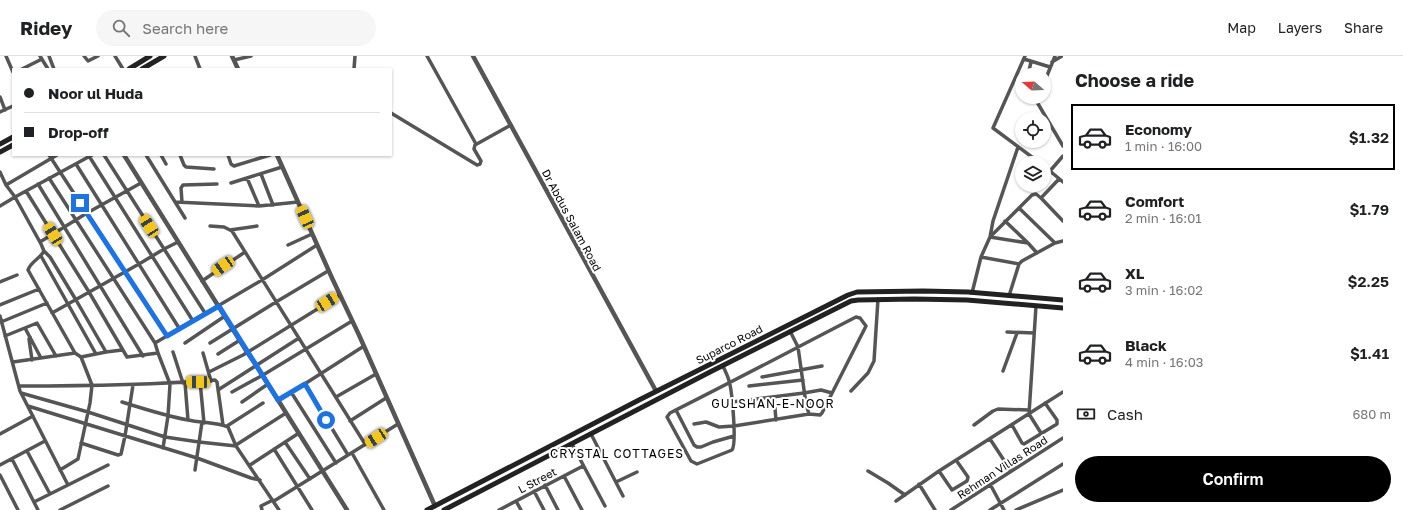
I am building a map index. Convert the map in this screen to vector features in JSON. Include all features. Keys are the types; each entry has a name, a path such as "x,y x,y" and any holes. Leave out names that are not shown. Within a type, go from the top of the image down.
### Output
{"main road":[{"path":"131,68 150,56"},
{"path":"144,68 164,56"},
{"path":"0,144 12,138"},
{"path":"0,152 12,146"},
{"name":"Suparco Road","path":"427,510 656,391 811,313 857,292 923,291 1063,300"},
{"path":"967,300 970,293"},
{"path":"977,300 978,294"},
{"name":"Suparco Road","path":"444,510 710,372 852,301 878,299 977,300 1063,308"},
{"path":"707,366 710,372"},
{"path":"528,458 532,464"}],"street":[{"path":"6,56 12,70"},
{"path":"49,56 54,68"},
{"path":"84,56 88,61 98,56"},
{"path":"115,56 122,68"},
{"path":"195,56 200,68"},
{"path":"238,68 233,58 251,56"},
{"path":"354,68 356,56"},
{"path":"427,56 476,144"},
{"name":"Dr Abdus Salam Road","path":"473,56 656,391"},
{"path":"1015,144 993,128 1025,58 1031,62 1050,67 1054,56"},
{"path":"1052,62 1062,56"},
{"path":"24,68 41,58 47,68"},
{"path":"1030,68 1031,62"},
{"path":"0,97 5,110"},
{"path":"1038,104 1061,139 1063,146"},
{"path":"0,112 12,106"},
{"path":"392,114 478,165 481,161 474,150 476,144 511,125"},
{"path":"970,293 981,257 990,237 993,221 1017,148"},
{"path":"1021,148 1031,156"},
{"path":"0,206 90,156 193,321"},
{"path":"105,156 205,313"},
{"path":"125,156 347,510"},
{"path":"147,156 185,218"},
{"path":"162,156 166,164"},
{"path":"180,156 186,167 214,169"},
{"path":"228,156 231,164 234,166 267,156"},
{"path":"277,156 435,506"},
{"path":"1051,170 1063,156"},
{"path":"6,185 50,157 167,336"},
{"path":"76,164 179,328"},
{"path":"231,183 282,167"},
{"path":"0,172 44,251 50,257 106,352"},
{"path":"1051,172 1063,182"},
{"path":"261,174 273,204"},
{"path":"49,178 155,343 170,384 168,416 163,448"},
{"path":"247,178 259,206"},
{"path":"1041,198 1059,179"},
{"path":"40,242 87,213 141,183"},
{"path":"38,184 143,356"},
{"path":"182,202 180,188 183,185 217,184"},
{"path":"26,191 89,292 127,357 158,353"},
{"path":"990,237 1034,194 1041,198 1063,221"},
{"path":"174,202 259,206 298,202"},
{"path":"1019,208 1055,243"},
{"path":"1005,222 1037,253"},
{"path":"210,226 224,227 230,230 365,444"},
{"path":"230,230 257,226"},
{"path":"288,245 312,234"},
{"path":"990,237 1028,243"},
{"path":"1009,296 1019,264 1063,240"},
{"path":"52,313 178,242"},
{"path":"155,343 262,280 317,245"},
{"path":"44,251 41,256 30,265 28,270 75,353 81,357 92,385 78,459 60,470"},
{"path":"202,281 245,252"},
{"path":"41,256 96,354"},
{"path":"981,257 1019,264"},
{"path":"210,343 328,271"},
{"path":"0,282 17,276"},
{"path":"0,305 39,289"},
{"path":"209,372 247,352 340,295"},
{"path":"851,391 868,373 874,361 878,299"},
{"path":"1,322 47,303"},
{"path":"1036,306 1029,412 1041,433"},
{"path":"0,316 21,393 68,485"},
{"path":"186,343 225,316"},
{"path":"694,424 706,422 719,427 734,426 809,414 820,415 866,327 866,324 859,317 856,317 730,383 670,413 668,417 691,461 694,463 701,464 732,450 735,446 734,426 730,383 723,366"},
{"path":"232,392 352,321"},
{"path":"5,336 37,324 56,356"},
{"path":"26,328 42,358"},
{"path":"790,332 798,347 804,393 809,414"},
{"path":"1007,332 1034,333"},
{"path":"1003,371 1017,333"},
{"path":"30,337 32,360"},
{"path":"218,390 298,338"},
{"path":"218,354 240,340"},
{"path":"278,400 364,346"},
{"path":"81,357 122,350"},
{"path":"173,352 184,383 188,420"},
{"path":"13,362 75,353"},
{"path":"203,353 211,380"},
{"path":"762,377 822,366"},
{"path":"336,398 376,374"},
{"path":"19,386 133,385 170,384 211,380 216,381 225,426 231,432 236,446 279,510"},
{"path":"749,386 803,380"},
{"path":"195,470 203,422 200,381"},
{"path":"242,402 268,384"},
{"path":"305,384 384,510"},
{"path":"81,443 120,454 122,452 128,424 133,385"},
{"path":"732,402 821,390 832,393"},
{"path":"291,392 336,463"},
{"path":"896,501 919,484 1012,425 1029,412 1063,392"},
{"path":"21,393 165,436 236,446 286,413"},
{"path":"774,397 776,420"},
{"path":"350,420 386,398"},
{"path":"122,402 168,416 225,426 263,403"},
{"path":"806,404 813,403 825,408"},
{"path":"1012,425 1024,444 1057,424 1058,422 1045,403"},
{"path":"28,406 197,458 260,480"},
{"path":"974,426 993,411 998,409 1029,412"},
{"path":"676,410 694,445 697,447 734,436"},
{"path":"0,434 33,416"},
{"path":"262,510 261,506 297,487 398,424"},
{"path":"250,465 299,432"},
{"path":"591,434 623,496"},
{"name":"Rehman Villas Road","path":"950,510 1063,438"},
{"path":"990,439 1011,471"},
{"path":"0,464 45,441"},
{"path":"284,442 310,479"},
{"path":"572,444 605,506"},
{"path":"274,450 312,510"},
{"path":"27,451 50,494"},
{"path":"12,459 38,510"},
{"path":"939,471 951,489 961,485 967,481 968,477 956,460"},
{"path":"990,510 1063,464"},
{"path":"34,502 108,465"},
{"name":"L Street","path":"499,510 583,466"},
{"path":"868,471 904,495"},
{"path":"616,482 637,472"},
{"path":"0,475 18,510"},
{"path":"564,476 582,510"},
{"path":"919,484 935,510"},
{"path":"990,484 1004,510"},
{"path":"546,485 558,510"},
{"path":"60,510 108,486"},
{"path":"1016,510 1063,490"},
{"path":"534,492 544,510"},
{"path":"516,501 521,510"}],"district":[{"name":"GULSHAN-E-NOOR","path":"773,403"},
{"name":"CRYSTAL COTTAGES","path":"617,453"}],"route":[{"path":"80,203 167,336 219,306 278,400 305,384 326,420"}]}
